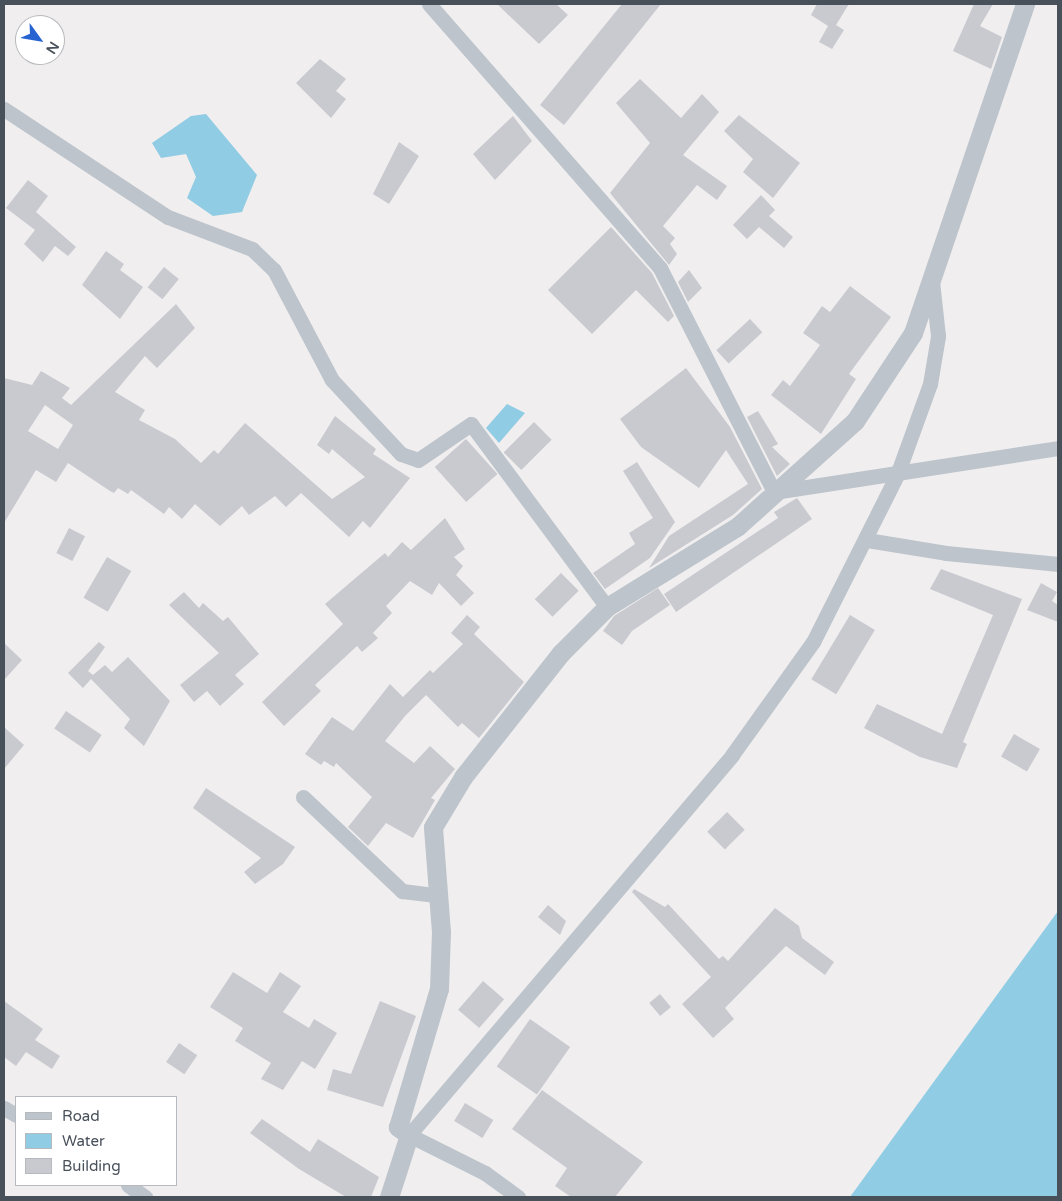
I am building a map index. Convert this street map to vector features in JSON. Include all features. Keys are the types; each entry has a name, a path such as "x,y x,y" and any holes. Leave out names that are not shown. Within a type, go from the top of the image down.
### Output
{"street":[{"path":"430,4 660,268 774,492"},
{"path":"518,1197 485,1173 409,1135 398,1127 439,990 440,932 436,895 433,827 463,777 561,653 607,607 738,526 855,420 913,333 1025,4"},
{"path":"4,109 168,217 252,250 274,270 332,380 401,454 418,460 472,424 607,607"},
{"path":"389,1197 409,1135 732,755 812,642 867,540 897,475 930,384 938,336 932,281"},
{"path":"774,492 897,475 1058,448"},
{"path":"867,540 946,553 1058,564"},
{"path":"303,797 402,891 436,895"},
{"path":"4,1108 15,1114"},
{"path":"129,1186 145,1197"}],"water":[{"path":"206,114 257,175 242,212 213,216 187,198 196,177 186,154 161,158 152,143 191,116"},
{"path":"507,404 525,413 499,443 486,428"},
{"path":"1058,911 1058,1197 850,1197"}],"building":[{"path":"497,4 556,4 568,15 539,44"},
{"path":"622,4 661,4 564,125 540,105"},
{"path":"817,4 849,4 836,25 844,30 832,49 819,42 828,26 811,15"},
{"path":"974,4 993,4 980,26 1002,37 991,69 953,51"},
{"path":"320,59 346,79 336,91 346,99 331,118 296,83"},
{"path":"640,79 681,118 702,94 719,112 683,155 727,186 717,200 697,185 663,226 675,238 670,244 677,254 669,265 610,193 650,143 616,103"},
{"path":"739,115 800,163 773,198 743,172 753,159 724,131"},
{"path":"513,116 532,141 495,180 473,154"},
{"path":"399,142 419,156 389,204 373,194"},
{"path":"28,180 48,196 36,212 76,247 68,256 55,246 43,262 24,244 35,230 6,208"},
{"path":"761,195 775,210 769,216 793,237 784,248 759,227 747,239 733,225"},
{"path":"611,227 652,273 674,316 668,322 636,290 592,334 548,290"},
{"path":"106,251 124,264 120,270 143,287 120,319 82,285"},
{"path":"164,267 179,279 162,299 148,287"},
{"path":"689,270 702,288 688,302 678,282"},
{"path":"850,286 891,317 849,374 856,379 821,434 771,395 783,380 790,386 820,345 803,333 822,306 830,312"},
{"path":"176,304 195,328 157,368 145,356 115,392 145,410 139,420 175,439 201,463 214,450 218,454 245,423 332,499 365,477 332,449 329,454 317,445 335,416 376,449 373,454 410,478 370,528 363,521 349,537 301,493 286,507 275,496 249,515 242,506 220,526 195,504 182,519 169,507 164,514 131,490 128,494 118,488 114,493 68,463 56,482 36,470 4,523 4,378 32,385 41,371 70,388 62,398 71,405","holes":["45,405 73,425 58,449 28,431"]},
{"path":"750,319 762,332 729,364 716,350"},
{"path":"686,368 730,427 762,489 733,515 649,568 669,536 748,484 726,450 699,488 641,447 620,419"},
{"path":"758,411 778,444 772,447 790,464 777,476 747,417"},
{"path":"534,422 552,440 521,470 504,452"},
{"path":"466,439 497,474 466,502 435,467"},
{"path":"637,462 675,522 650,558 605,589 593,573 635,544 629,533 653,518 623,471"},
{"path":"797,498 812,519 676,612 664,594 778,518 774,512"},
{"path":"445,518 465,549 454,557 463,566 456,575 474,593 461,606 439,583 432,595 410,581 386,606 392,613 373,633 378,638 362,652 357,646 315,685 321,691 284,726 262,702 343,624 325,604 385,553 388,557 402,542 411,550"},
{"path":"69,528 85,536 72,561 56,553"},
{"path":"107,557 131,571 108,612 84,598"},
{"path":"941,569 1022,599 963,742 967,744 957,768 920,757 864,728 877,704 942,734 993,615 930,589"},
{"path":"561,573 579,591 553,617 535,599"},
{"path":"1041,583 1057,592 1052,601 1058,605 1058,622 1027,610"},
{"path":"658,588 670,605 632,631 622,645 603,631 614,616"},
{"path":"184,592 199,608 203,603 223,621 228,617 259,654 235,675 244,684 220,706 207,691 194,702 180,685 219,653 169,605"},
{"path":"467,615 480,627 474,634 524,682 479,738 462,723 458,727 426,695 405,716 385,741 414,763 430,746 455,769 431,798 435,800 413,838 386,823 368,846 348,827 372,797 336,763 334,767 324,761 321,765 305,754 332,717 353,731 390,684 403,697 430,670 433,673 463,644 451,633"},
{"path":"850,615 875,630 836,694 811,679"},
{"path":"99,642 105,647 88,671 93,675 105,665 112,672 128,657 170,701 144,746 124,728 130,719 91,679 83,688 68,673"},
{"path":"4,643 22,660 4,680"},
{"path":"66,711 102,735 90,752 54,728"},
{"path":"4,727 24,745 4,769"},
{"path":"1014,734 1040,749 1027,772 1001,757"},
{"path":"206,788 295,847 283,864 255,884 244,872 261,858 193,808"},
{"path":"727,812 745,830 725,849 707,832"},
{"path":"634,889 665,907 668,904 719,959 723,956 728,961 775,908 799,926 802,938 834,962 825,975 786,946 725,1008 734,1019 713,1038 682,1004 711,977 632,892"},
{"path":"548,905 566,921 560,935 538,917"},
{"path":"233,972 267,993 280,972 301,986 283,1012 309,1028 314,1019 337,1033 315,1069 302,1061 283,1090 261,1079 271,1063 235,1041 243,1028 210,1007"},
{"path":"483,981 504,999 479,1028 458,1010"},
{"path":"660,994 671,1007 660,1016 649,1003"},
{"path":"4,1001 43,1029 35,1040 60,1056 52,1069 26,1052 16,1066 4,1057"},
{"path":"380,1001 416,1016 383,1107 327,1090 333,1069 351,1074"},
{"path":"530,1019 570,1047 537,1095 497,1067"},
{"path":"179,1043 197,1055 184,1074 166,1062"},
{"path":"542,1090 643,1162 615,1197 571,1197 555,1186 567,1168 512,1129"},
{"path":"465,1103 493,1120 482,1138 454,1121"},
{"path":"262,1119 310,1152 318,1139 379,1177 371,1197 346,1197 299,1169 250,1133"}]}
